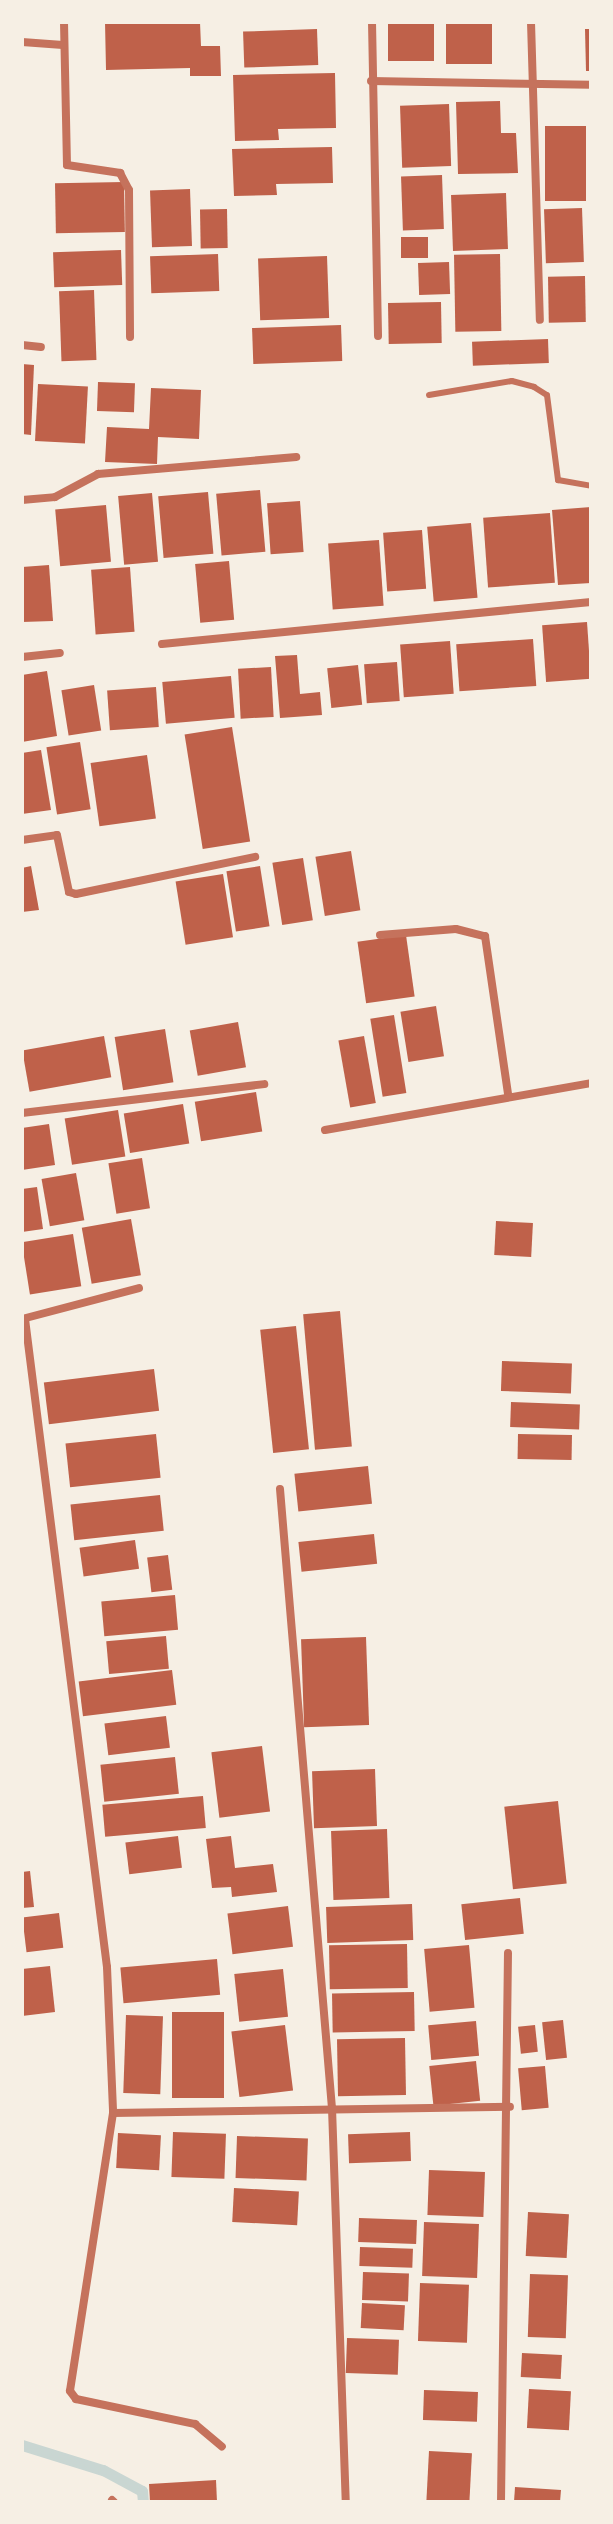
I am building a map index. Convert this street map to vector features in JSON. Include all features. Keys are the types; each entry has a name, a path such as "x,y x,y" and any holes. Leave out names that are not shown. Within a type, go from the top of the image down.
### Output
{"street":[{"path":"64,22 66,157 70,168 127,180 130,337"},
{"path":"372,22 378,336"},
{"path":"531,22 540,320"},
{"path":"22,42 63,45"},
{"path":"371,81 591,85"},
{"path":"22,345 41,347"},
{"path":"22,500 55,497 98,474 296,457"},
{"path":"162,644 591,602"},
{"path":"22,657 60,653"},
{"path":"22,840 57,835 76,894 255,857"},
{"path":"380,935 456,929 485,936 508,1094"},
{"path":"325,1130 508,1094 591,1083"},
{"path":"22,1113 264,1084"},
{"path":"139,1288 23,1319 107,1967 113,2113 70,2391 76,2399 195,2424 222,2447"},
{"path":"280,1489 332,2108 346,2502"},
{"path":"501,2502 510,2107 508,1953"},
{"path":"113,2113 510,2107"}],"lane":[{"path":"429,395 512,381 534,387 547,395 558,480 591,486"}],"building":[{"path":"105,22 200,22 201,46 220,46 221,76 190,76 190,68 106,70"},
{"path":"388,22 434,22 434,61 388,61"},
{"path":"446,22 492,22 492,64 446,64"},
{"path":"317,29 318,65 244,68 243,32"},
{"path":"585,29 591,29 591,71 586,71"},
{"path":"335,73 336,128 278,129 279,140 235,141 233,75"},
{"path":"500,101 501,133 516,133 518,173 458,174 456,102"},
{"path":"449,104 451,166 402,168 400,106"},
{"path":"545,126 586,126 586,201 545,201"},
{"path":"332,147 333,183 276,184 277,195 234,196 232,149"},
{"path":"442,175 444,229 403,230 401,176"},
{"path":"124,182 125,232 56,233 55,183"},
{"path":"190,189 192,246 152,247 150,190"},
{"path":"506,193 508,249 453,251 451,195"},
{"path":"582,208 584,262 546,263 544,209"},
{"path":"200,209 227,209 228,248 201,248"},
{"path":"401,237 428,237 428,258 401,258"},
{"path":"121,250 122,285 54,287 53,252"},
{"path":"218,254 219,291 151,293 150,256"},
{"path":"500,254 501,331 455,332 454,255"},
{"path":"327,256 329,318 260,320 258,258"},
{"path":"449,262 450,294 419,295 418,263"},
{"path":"585,276 586,322 549,323 548,277"},
{"path":"94,290 96,360 61,361 59,291"},
{"path":"441,302 442,343 389,344 388,303"},
{"path":"341,325 342,361 253,364 252,328"},
{"path":"548,339 549,363 473,366 472,342"},
{"path":"22,364 34,365 31,435 22,434"},
{"path":"98,382 135,383 134,412 97,411"},
{"path":"38,384 88,387 85,444 35,441"},
{"path":"151,388 201,390 199,439 158,437 157,464 105,462 107,427 149,429"},
{"path":"260,490 265,552 222,556 216,494"},
{"path":"208,492 213,554 164,558 158,496"},
{"path":"152,493 158,562 124,565 118,496"},
{"path":"300,501 304,552 271,554 267,503"},
{"path":"106,505 111,562 60,566 55,509"},
{"path":"591,507 591,583 558,585 552,510"},
{"path":"550,513 555,583 488,588 483,518"},
{"path":"471,523 478,598 434,602 427,527"},
{"path":"422,530 426,589 387,592 383,533"},
{"path":"379,540 384,606 333,609 328,544"},
{"path":"229,561 234,620 200,623 195,564"},
{"path":"49,565 53,621 22,622 22,567"},
{"path":"130,567 135,632 96,635 91,570"},
{"path":"587,622 591,679 546,682 542,625"},
{"path":"533,639 536,686 459,691 456,644"},
{"path":"450,641 454,694 404,697 400,644"},
{"path":"297,655 300,694 320,692 322,715 280,718 275,656"},
{"path":"397,662 400,701 367,703 364,664"},
{"path":"358,665 362,705 331,708 327,668"},
{"path":"271,667 274,717 241,719 238,669"},
{"path":"47,671 57,736 22,742 22,675"},
{"path":"231,676 235,718 166,724 162,682"},
{"path":"94,685 101,730 69,736 61,690"},
{"path":"156,687 159,727 110,730 107,690"},
{"path":"232,727 250,842 203,849 185,735"},
{"path":"80,742 91,809 57,814 46,747"},
{"path":"41,750 51,810 22,814 22,753"},
{"path":"147,755 156,818 99,826 91,763"},
{"path":"351,851 360,910 325,916 315,857"},
{"path":"303,858 313,920 282,925 272,863"},
{"path":"31,866 39,910 22,912 22,868"},
{"path":"260,866 270,926 236,932 226,871"},
{"path":"223,874 233,937 186,945 176,882"},
{"path":"406,935 415,996 366,1003 357,942"},
{"path":"436,1006 444,1056 408,1062 400,1012"},
{"path":"394,1015 406,1093 383,1097 370,1019"},
{"path":"238,1022 246,1067 198,1076 190,1031"},
{"path":"165,1029 173,1082 123,1090 115,1037"},
{"path":"104,1036 111,1077 30,1092 22,1050"},
{"path":"364,1036 376,1103 350,1107 338,1041"},
{"path":"256,1092 262,1132 201,1141 195,1102"},
{"path":"183,1104 189,1144 130,1153 124,1113"},
{"path":"118,1110 125,1156 72,1165 65,1118"},
{"path":"49,1124 55,1165 22,1170 22,1128"},
{"path":"142,1158 150,1208 116,1214 108,1163"},
{"path":"76,1173 84,1220 50,1226 42,1179"},
{"path":"37,1187 43,1229 22,1232 22,1189"},
{"path":"131,1219 141,1275 92,1284 82,1228"},
{"path":"496,1221 533,1223 531,1257 494,1255"},
{"path":"73,1234 81,1286 30,1294 22,1242"},
{"path":"340,1311 352,1446 315,1450 303,1314"},
{"path":"296,1326 309,1449 273,1453 260,1330"},
{"path":"502,1361 572,1363 571,1393 501,1391"},
{"path":"154,1369 159,1411 49,1424 44,1383"},
{"path":"511,1402 580,1404 579,1429 510,1427"},
{"path":"156,1434 161,1478 70,1487 65,1444"},
{"path":"518,1434 572,1435 572,1460 518,1459"},
{"path":"368,1466 372,1504 298,1512 294,1474"},
{"path":"160,1495 164,1531 74,1540 70,1504"},
{"path":"374,1534 377,1564 302,1572 298,1542"},
{"path":"135,1540 139,1569 84,1577 80,1548"},
{"path":"168,1555 172,1590 151,1592 147,1558"},
{"path":"175,1595 178,1630 104,1636 101,1601"},
{"path":"166,1636 169,1669 109,1674 106,1641"},
{"path":"366,1637 369,1725 304,1727 301,1639"},
{"path":"172,1670 176,1705 83,1716 79,1681"},
{"path":"166,1716 170,1748 108,1755 104,1724"},
{"path":"262,1746 270,1812 219,1818 211,1752"},
{"path":"175,1757 179,1794 104,1802 100,1765"},
{"path":"375,1769 377,1826 314,1828 312,1771"},
{"path":"203,1796 206,1828 105,1837 102,1805"},
{"path":"558,1801 567,1884 513,1889 504,1807"},
{"path":"387,1829 389,1898 333,1900 331,1831"},
{"path":"178,1836 182,1868 129,1874 125,1842"},
{"path":"231,1836 235,1868 273,1864 277,1892 232,1897 231,1887 212,1888 206,1839"},
{"path":"30,1871 34,1907 22,1908 22,1872"},
{"path":"520,1898 524,1934 465,1940 461,1904"},
{"path":"412,1904 413,1940 327,1943 326,1907"},
{"path":"288,1906 293,1947 232,1954 227,1913"},
{"path":"59,1913 63,1948 27,1952 22,1918"},
{"path":"407,1944 408,1988 330,1989 329,1945"},
{"path":"469,1945 474,2008 430,2012 424,1949"},
{"path":"217,1959 220,1995 124,2003 120,1967"},
{"path":"50,1966 55,2012 22,2016 22,1969"},
{"path":"283,1969 288,2017 239,2022 234,1974"},
{"path":"414,1992 415,2031 333,2032 332,1993"},
{"path":"172,2012 224,2012 224,2098 172,2098"},
{"path":"126,2015 163,2016 160,2094 123,2093"},
{"path":"563,2020 567,2058 546,2060 542,2022"},
{"path":"476,2021 479,2056 431,2060 428,2025"},
{"path":"285,2025 293,2091 239,2097 231,2032"},
{"path":"535,2025 538,2052 521,2054 518,2027"},
{"path":"405,2038 406,2095 338,2096 337,2039"},
{"path":"476,2061 480,2101 433,2106 429,2066"},
{"path":"545,2066 549,2108 522,2110 518,2068"},
{"path":"173,2132 226,2134 224,2179 171,2177"},
{"path":"410,2132 411,2161 349,2163 348,2134"},
{"path":"118,2133 161,2135 159,2170 116,2168"},
{"path":"237,2136 308,2138 306,2180 236,2178"},
{"path":"429,2170 485,2172 483,2217 427,2215"},
{"path":"234,2188 299,2191 297,2225 232,2222"},
{"path":"528,2212 569,2214 567,2258 526,2256"},
{"path":"359,2218 417,2220 416,2244 358,2242"},
{"path":"424,2222 479,2224 477,2278 422,2276"},
{"path":"360,2247 413,2249 412,2268 359,2266"},
{"path":"363,2272 409,2274 408,2302 362,2300"},
{"path":"530,2274 568,2275 566,2338 528,2337"},
{"path":"420,2283 469,2285 467,2343 418,2341"},
{"path":"362,2303 405,2305 404,2330 361,2328"},
{"path":"347,2338 399,2340 398,2375 346,2373"},
{"path":"522,2353 562,2355 561,2379 521,2377"},
{"path":"529,2389 571,2391 569,2430 527,2428"},
{"path":"424,2390 478,2392 477,2422 423,2420"},
{"path":"429,2451 472,2453 469,2502 426,2502"},
{"path":"216,2480 217,2502 150,2502 149,2484"},
{"path":"515,2487 561,2490 560,2502 514,2502"}],"waterway":[{"path":"22,2445 103,2470 142,2491 143,2502"}]}
